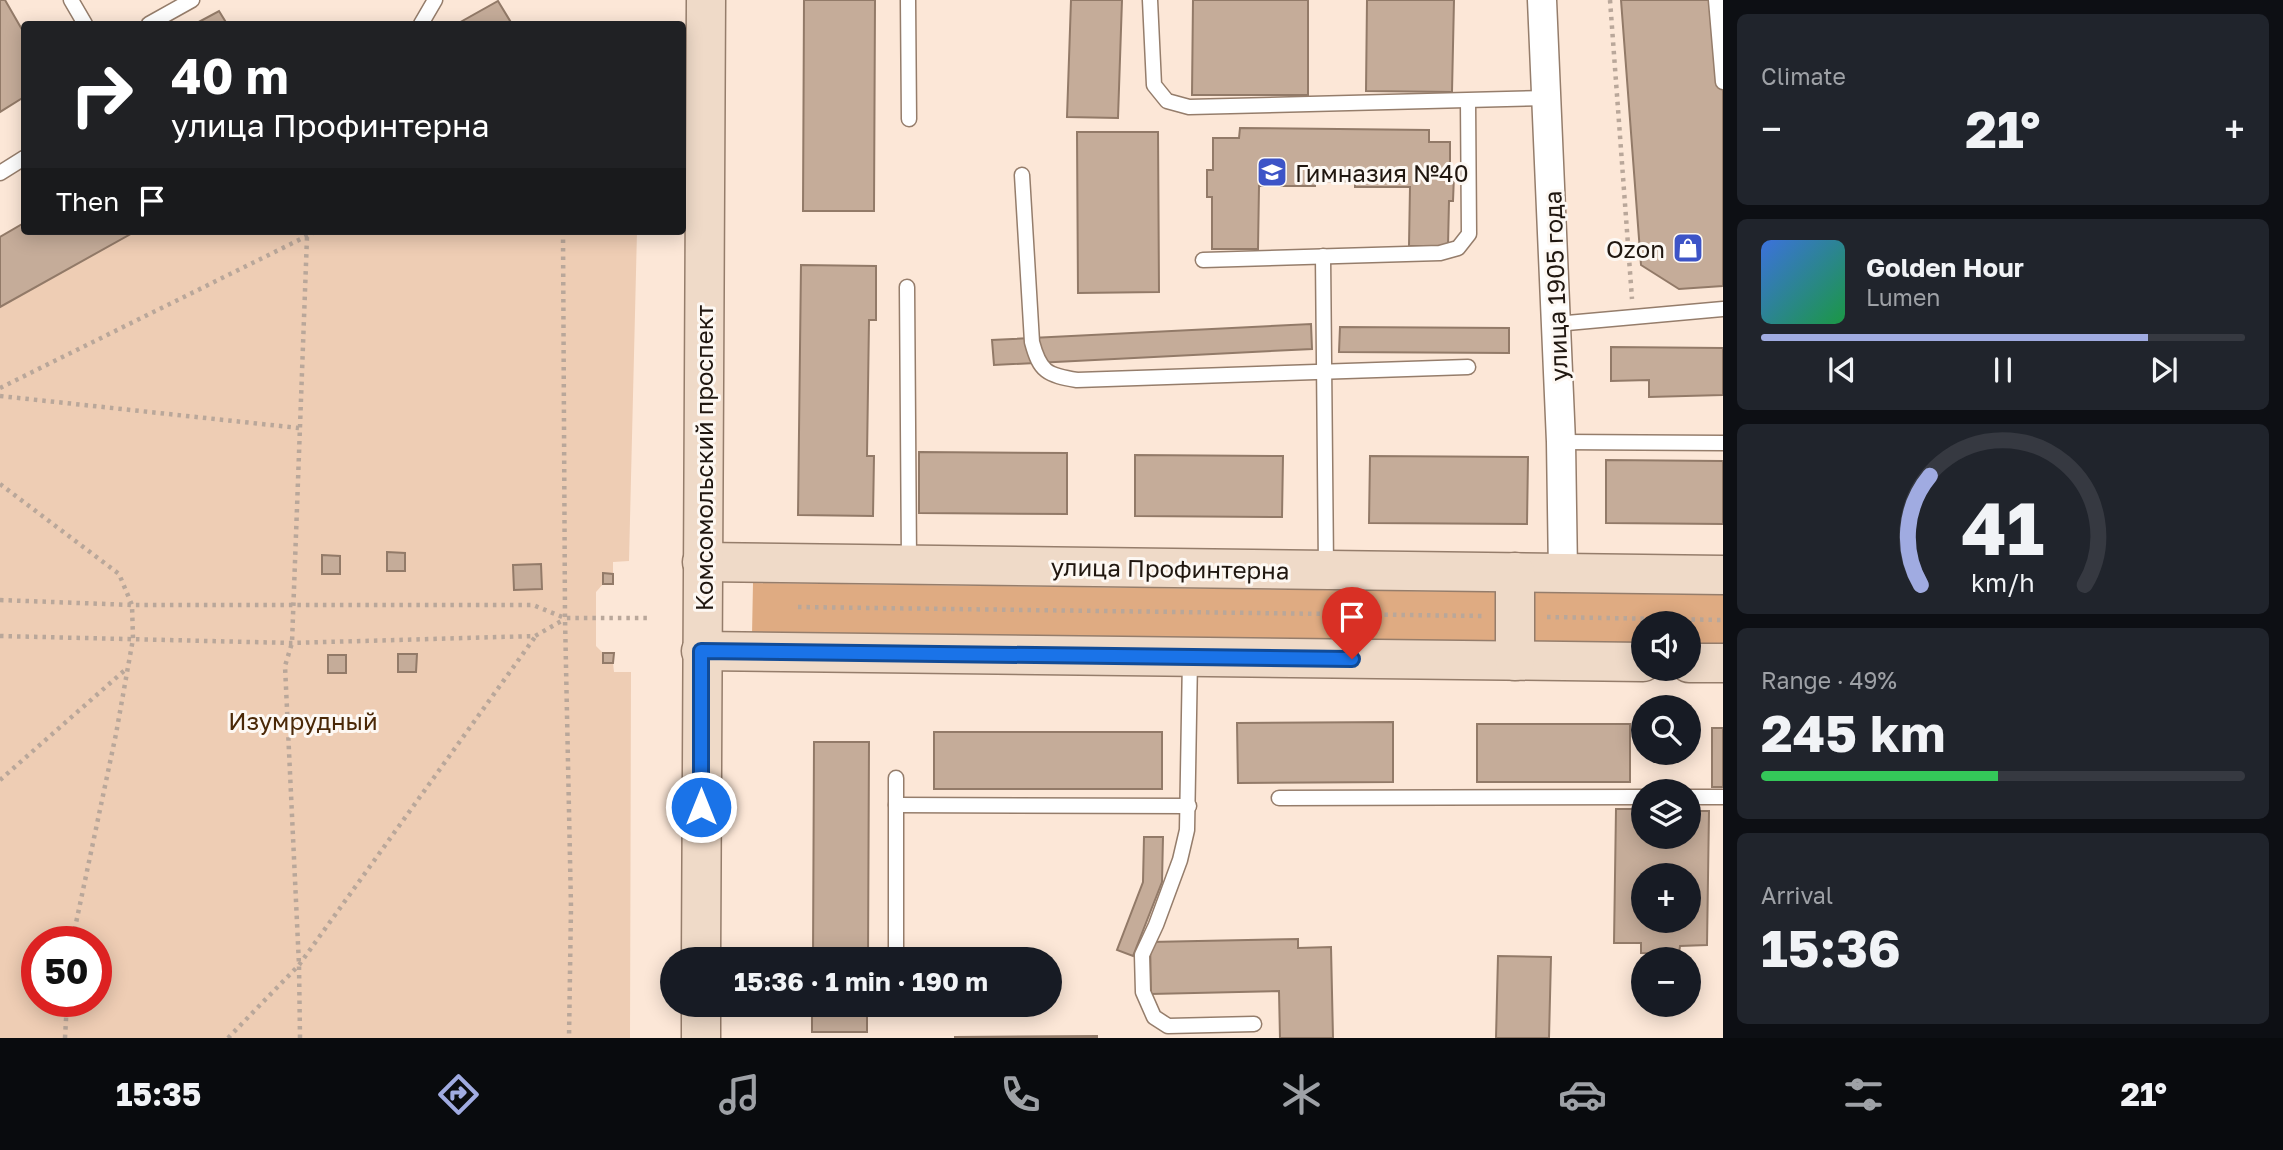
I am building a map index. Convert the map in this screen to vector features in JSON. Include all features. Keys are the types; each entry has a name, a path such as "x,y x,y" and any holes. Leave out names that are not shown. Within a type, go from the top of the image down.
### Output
{"street":[{"name":"Комсомольский проспект","path":"701,947 706,0"},
{"name":"улица 1905 года","path":"1542,0 1561,442 1563,573"},
{"name":"улица Профинтерна","path":"702,562 1723,575"},
{"path":"1515,572 1515,660"},
{"path":"701,651 1631,662"},
{"path":"1701,663 1723,663"},
{"path":"701,1017 701,1038"}],"lane":[{"path":"72,0 83,21"},
{"path":"154,21 192,0"},
{"path":"423,21 436,0"},
{"path":"908,0 909,119"},
{"path":"1150,0 1154,85 1167,101 1189,107 1546,98"},
{"path":"1716,0 1723,82"},
{"path":"1203,260 1440,253 1458,248 1469,234 1468,101"},
{"path":"0,173 21,160"},
{"path":"1022,175 1032,342 1043,370 1056,377 1077,380 1468,367"},
{"path":"1323,256 1325,570"},
{"path":"907,287 909,565"},
{"path":"1556,324 1723,309"},
{"path":"1561,442 1723,443"},
{"path":"1190,657 1189,806 1180,860 1142,956 1143,992 1154,1017 1168,1026 1254,1024"},
{"path":"896,778 896,947"},
{"path":"1279,798 1631,797"},
{"path":"1701,797 1723,797"},
{"path":"896,805 1189,806"}],"path":[{"path":"1610,0 1632,306"},
{"path":"0,388 310,235"},
{"path":"564,235 569,1038"},
{"path":"300,1038 285,666 292,643 307,237"},
{"path":"0,396 299,428"},
{"path":"0,484 120,573 132,605 133,639 75,926"},
{"path":"0,600 132,605 533,605 565,618 650,618"},
{"path":"798,607 1723,620"},
{"path":"228,1038 299,965 535,636 565,618"},
{"path":"0,636 292,643 535,636"},
{"path":"0,780 127,668"},
{"path":"65,1038 66,1017"}],"green space":[{"name":"Изумрудный","path":"129,235 637,235 629,561 613,562 613,574 603,573 603,584 596,592 596,646 603,653 603,663 613,663 614,672 631,672 630,1038 0,1038 0,307"}],"shaded area":[{"path":"753,583 1723,595 1723,647 1701,646 1701,611 1631,611 1631,646 752,635"}],"building":[{"path":"0,0 5,0 21,28 21,99 0,112"},
{"path":"804,0 875,0 874,211 803,211"},
{"path":"1071,0 1122,0 1118,118 1067,117"},
{"path":"1193,0 1308,0 1308,95 1192,95"},
{"path":"1367,0 1454,0 1452,92 1366,91"},
{"path":"1621,0 1723,0 1723,286 1679,289 1641,265"},
{"path":"498,1 510,21 462,21"},
{"path":"219,11 225,21 201,21"},
{"path":"1240,128 1429,130 1429,142 1450,142 1450,175 1454,175 1453,201 1449,201 1448,246 1409,246 1410,187 1355,187 1355,182 1315,181 1315,186 1259,186 1258,249 1212,249 1212,197 1207,197 1207,170 1213,170 1213,138 1239,138"},
{"path":"1077,132 1158,132 1159,292 1078,293"},
{"path":"21,225 21,235 129,235 0,307 0,237"},
{"path":"801,265 876,266 876,320 869,320 867,456 874,456 873,516 798,515"},
{"path":"1311,324 1312,349 994,365 992,340"},
{"path":"1340,327 1509,328 1509,353 1339,352"},
{"path":"1611,347 1723,348 1723,395 1649,397 1649,380 1611,381"},
{"path":"919,452 1067,453 1067,514 919,513"},
{"path":"1135,455 1283,456 1282,517 1135,516"},
{"path":"1370,456 1528,457 1527,524 1369,523"},
{"path":"1606,460 1723,461 1723,524 1606,523"},
{"path":"387,552 405,553 405,571 387,571"},
{"path":"322,555 340,556 340,574 322,574"},
{"path":"541,564 542,589 514,590 513,565"},
{"path":"603,573 613,574 613,584 603,584"},
{"path":"603,653 614,653 613,663 603,663"},
{"path":"398,654 417,654 416,672 398,672"},
{"path":"328,655 346,655 346,673 328,673"},
{"path":"1393,722 1393,782 1238,783 1237,723"},
{"path":"1477,724 1630,724 1630,782 1477,782"},
{"path":"1712,728 1723,728 1723,787 1712,787"},
{"path":"934,732 1162,732 1162,789 934,789"},
{"path":"814,742 869,742 868,947 813,947"},
{"path":"1616,809 1631,809 1631,849 1701,849 1701,811 1709,811 1707,945 1641,947 1641,943 1614,943"},
{"path":"1144,837 1163,837 1162,882 1133,956 1117,950 1143,882"},
{"path":"1298,939 1298,948 1331,947 1333,1038 1280,1038 1279,991 1151,994 1150,942"},
{"path":"1498,956 1551,957 1549,1038 1496,1038"},
{"path":"812,1017 867,1017 867,1032 812,1032"},
{"path":"955,1037 1097,1038 955,1038"}],"place":[{"name":"Гимназия №40","path":"1272,172"},
{"name":"Ozon","path":"1688,248"}],"route":[{"path":"701,807 701,651 1352,659"}]}
